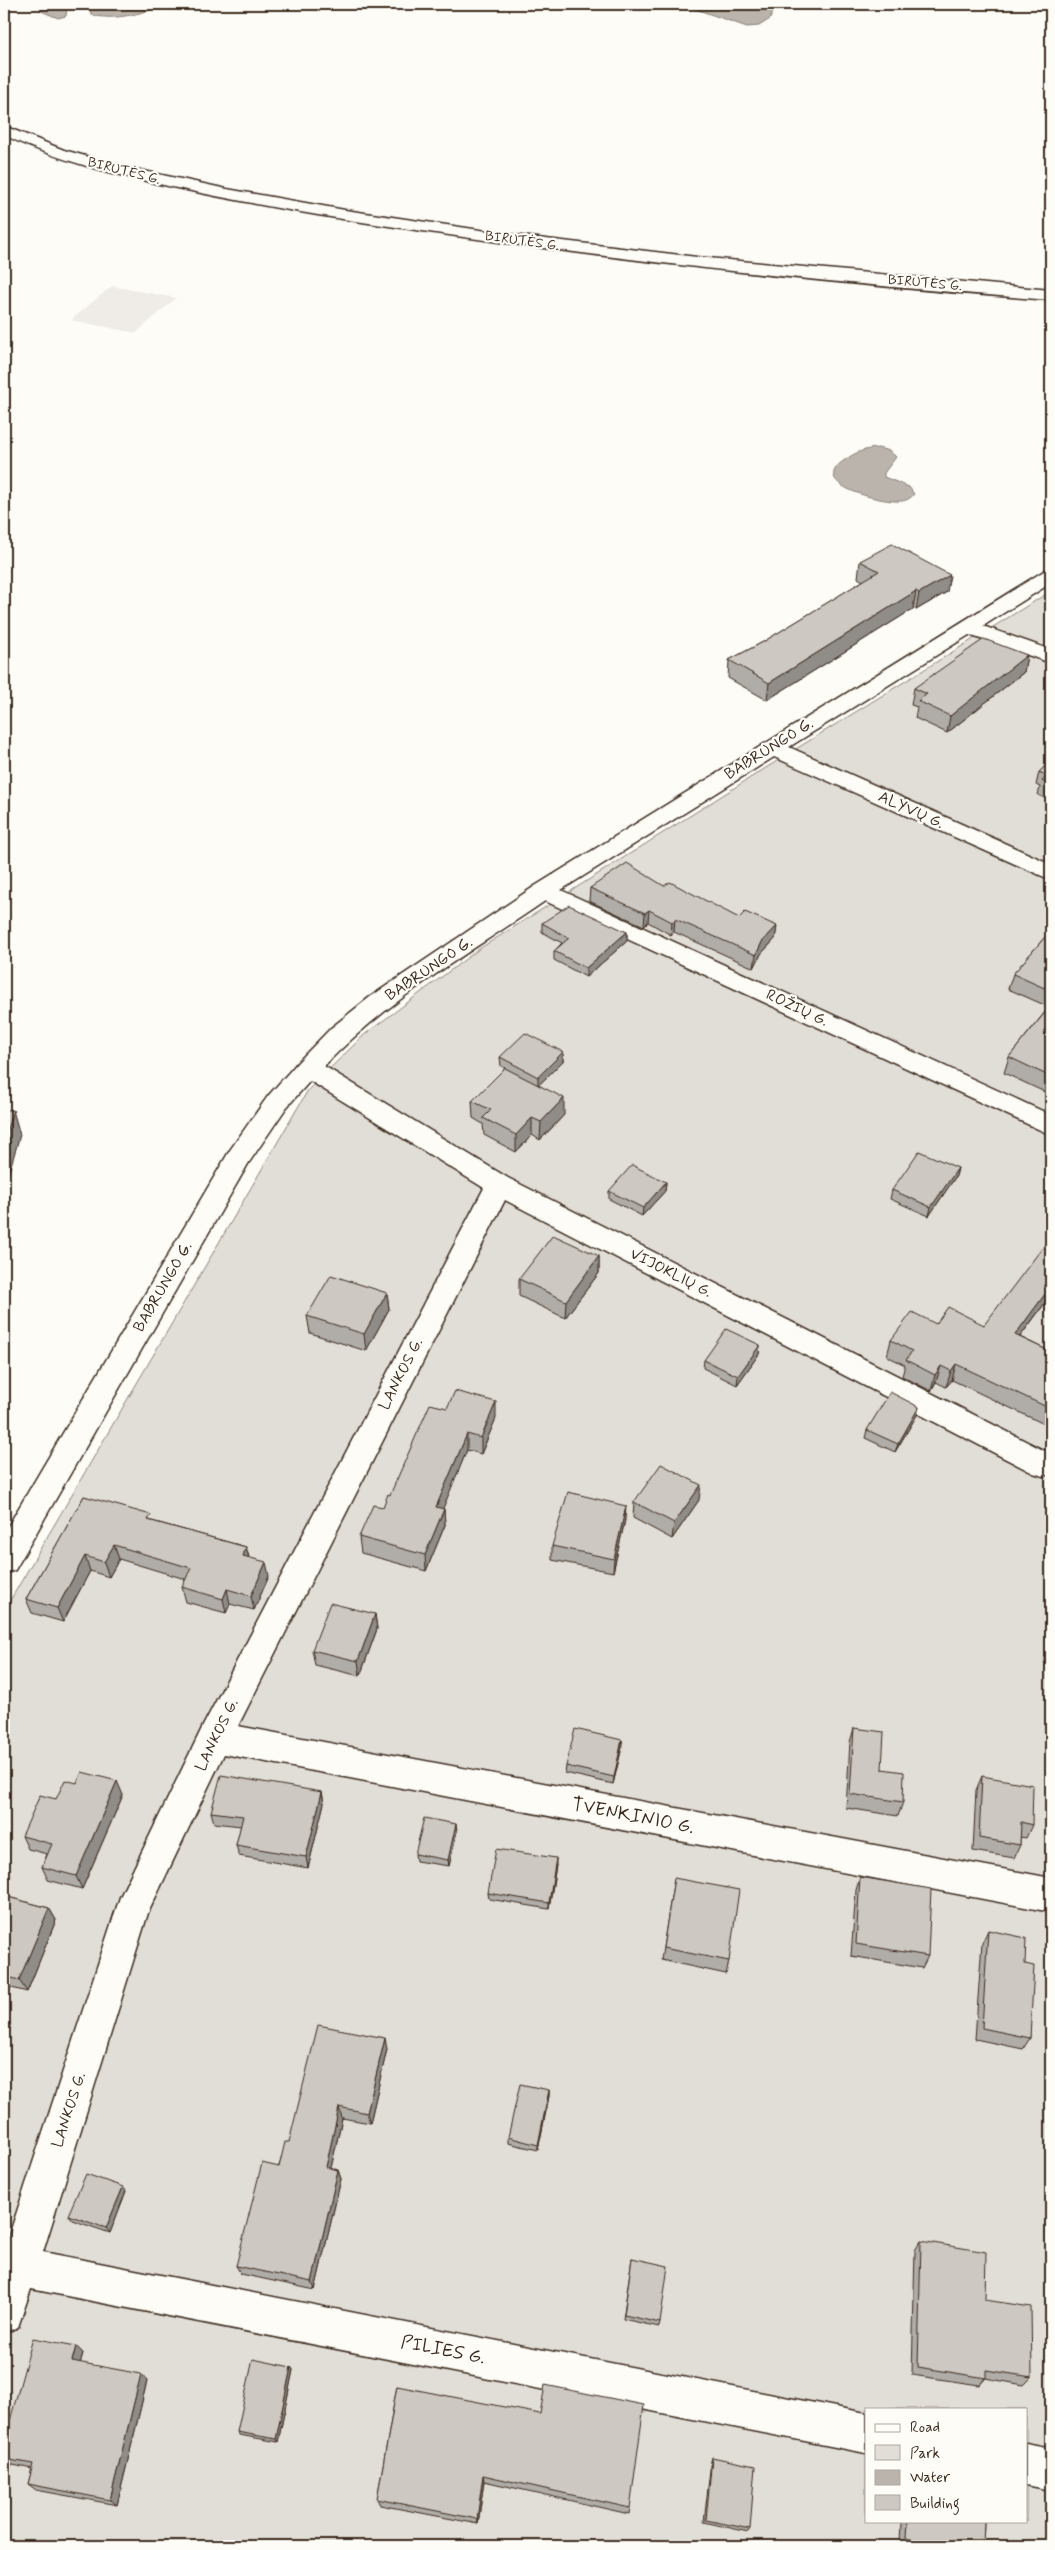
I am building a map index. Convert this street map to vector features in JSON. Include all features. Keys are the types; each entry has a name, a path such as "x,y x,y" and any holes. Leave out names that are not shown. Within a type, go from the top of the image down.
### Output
{"street":[{"name":"BIRUTĖS G.","path":"4,130 42,147 88,162 146,177 265,201 444,231 663,258 1051,295"},
{"name":"BABRUNGO G.","path":"4,1561 239,1157 277,1102 340,1034 379,1002 543,891 771,747 1051,575"},
{"path":"967,627 1051,657"},
{"name":"ALYVŲ G.","path":"771,747 1051,874"},
{"name":"ROŽIŲ G.","path":"543,891 1051,1126"},
{"name":"VIJOKLIŲ G.","path":"307,1068 499,1185 1043,1464"},
{"name":"LANKOS G.","path":"4,2313 11,2266 132,1909 215,1737 499,1185"},
{"name":"TVENKINIO G.","path":"215,1737 1051,1895"},
{"name":"PILIES G.","path":"11,2266 865,2433"},
{"path":"1028,2464 1051,2469"}],"shaded area":[{"path":"112,286 176,298 136,333 71,320"}],"green space":[{"path":"1051,591 1051,2546 4,2546 4,1611 308,1090 364,1035 479,949"}],"water":[{"path":"52,4 76,4 67,9 66,16 58,18 41,11 42,8"},
{"path":"126,4 163,5 137,14 118,17 92,15 89,9"},
{"path":"681,4 759,4 773,11 770,19 759,26 747,27"},
{"path":"878,448 890,451 896,457 884,473 884,477 909,487 914,494 908,499 892,501 866,496 842,485 835,478 834,471 846,459 863,450"}],"building":[{"path":"892,544 950,575 919,593 916,591 769,683 729,660 763,642 879,571 860,561"},
{"path":"984,639 1027,655 950,716 918,701 927,694 914,688"},
{"path":"1051,761 1051,786 1042,781 1048,776 1039,772"},
{"path":"627,863 664,886 670,882 739,918 745,912 777,926 762,942 756,955 675,919 672,922 649,910 645,913 590,888"},
{"path":"569,905 627,932 586,968 554,951 569,938 542,923"},
{"path":"1051,930 1051,991 1013,974"},
{"path":"1051,1005 1051,1077 1009,1057"},
{"path":"525,1033 563,1052 538,1077 500,1057"},
{"path":"505,1068 564,1098 541,1122 532,1118 516,1135 483,1118 491,1110 472,1101"},
{"path":"4,1110 13,1110 4,1139"},
{"path":"919,1151 958,1168 931,1207 892,1190"},
{"path":"632,1165 666,1182 643,1208 609,1191"},
{"path":"553,1235 599,1256 566,1301 519,1279"},
{"path":"1046,1243 1051,1245 1051,1286 1015,1335 1051,1352 1051,1409 956,1364 951,1371 941,1366 935,1375 906,1360 912,1351 891,1340 912,1312 936,1324 948,1307 984,1325"},
{"path":"331,1275 387,1293 364,1334 307,1316"},
{"path":"726,1329 760,1345 738,1376 704,1360"},
{"path":"455,1391 496,1402 481,1438 467,1434 436,1507 444,1509 425,1555 359,1537 373,1505 383,1507 388,1494 390,1495 430,1404 447,1408"},
{"path":"890,1392 919,1407 898,1444 867,1430"},
{"path":"661,1464 701,1485 674,1523 634,1502"},
{"path":"568,1492 626,1506 614,1559 552,1546"},
{"path":"84,1496 151,1515 148,1520 246,1547 243,1556 266,1562 251,1596 227,1589 223,1599 182,1587 191,1568 114,1545 104,1562 85,1556 57,1608 26,1599"},
{"path":"330,1603 375,1614 358,1661 312,1650"},
{"path":"854,1728 884,1732 882,1769 904,1772 903,1802 850,1794"},
{"path":"575,1729 622,1740 614,1777 566,1766"},
{"path":"82,1772 117,1781 76,1876 42,1867 52,1844 22,1836 40,1795 56,1799 65,1780 77,1783"},
{"path":"221,1775 322,1792 306,1857 236,1845 243,1816 211,1812"},
{"path":"982,1776 1033,1785 1032,1825 1021,1822 1020,1845 979,1838"},
{"path":"424,1818 456,1824 448,1860 415,1854"},
{"path":"496,1849 556,1858 549,1903 488,1893"},
{"path":"860,1877 931,1889 928,1956 856,1944"},
{"path":"674,1878 739,1890 729,1961 663,1948"},
{"path":"4,1896 49,1908 19,1980 4,1976"},
{"path":"988,1930 1026,1938 1025,1964 1034,1966 1030,2038 982,2028"},
{"path":"318,2025 385,2038 367,2113 339,2107 326,2167 338,2170 312,2282 236,2266 262,2163 279,2167 285,2142 289,2142"},
{"path":"520,2084 549,2090 538,2145 508,2137"},
{"path":"86,2174 123,2187 106,2228 68,2215"},
{"path":"921,2241 986,2252 985,2300 1031,2307 1032,2377 986,2370 986,2378 918,2367"},
{"path":"632,2258 668,2266 660,2323 624,2315"},
{"path":"33,2338 76,2346 72,2361 141,2374 110,2500 28,2484 33,2464 4,2459 4,2442"},
{"path":"253,2359 291,2367 276,2439 237,2432"},
{"path":"545,2385 644,2405 630,2508 483,2475 477,2519 377,2499 397,2386 540,2414"},
{"path":"712,2457 755,2466 750,2529 706,2520"},
{"path":"907,2522 984,2522 983,2546 941,2546 906,2538"}]}
